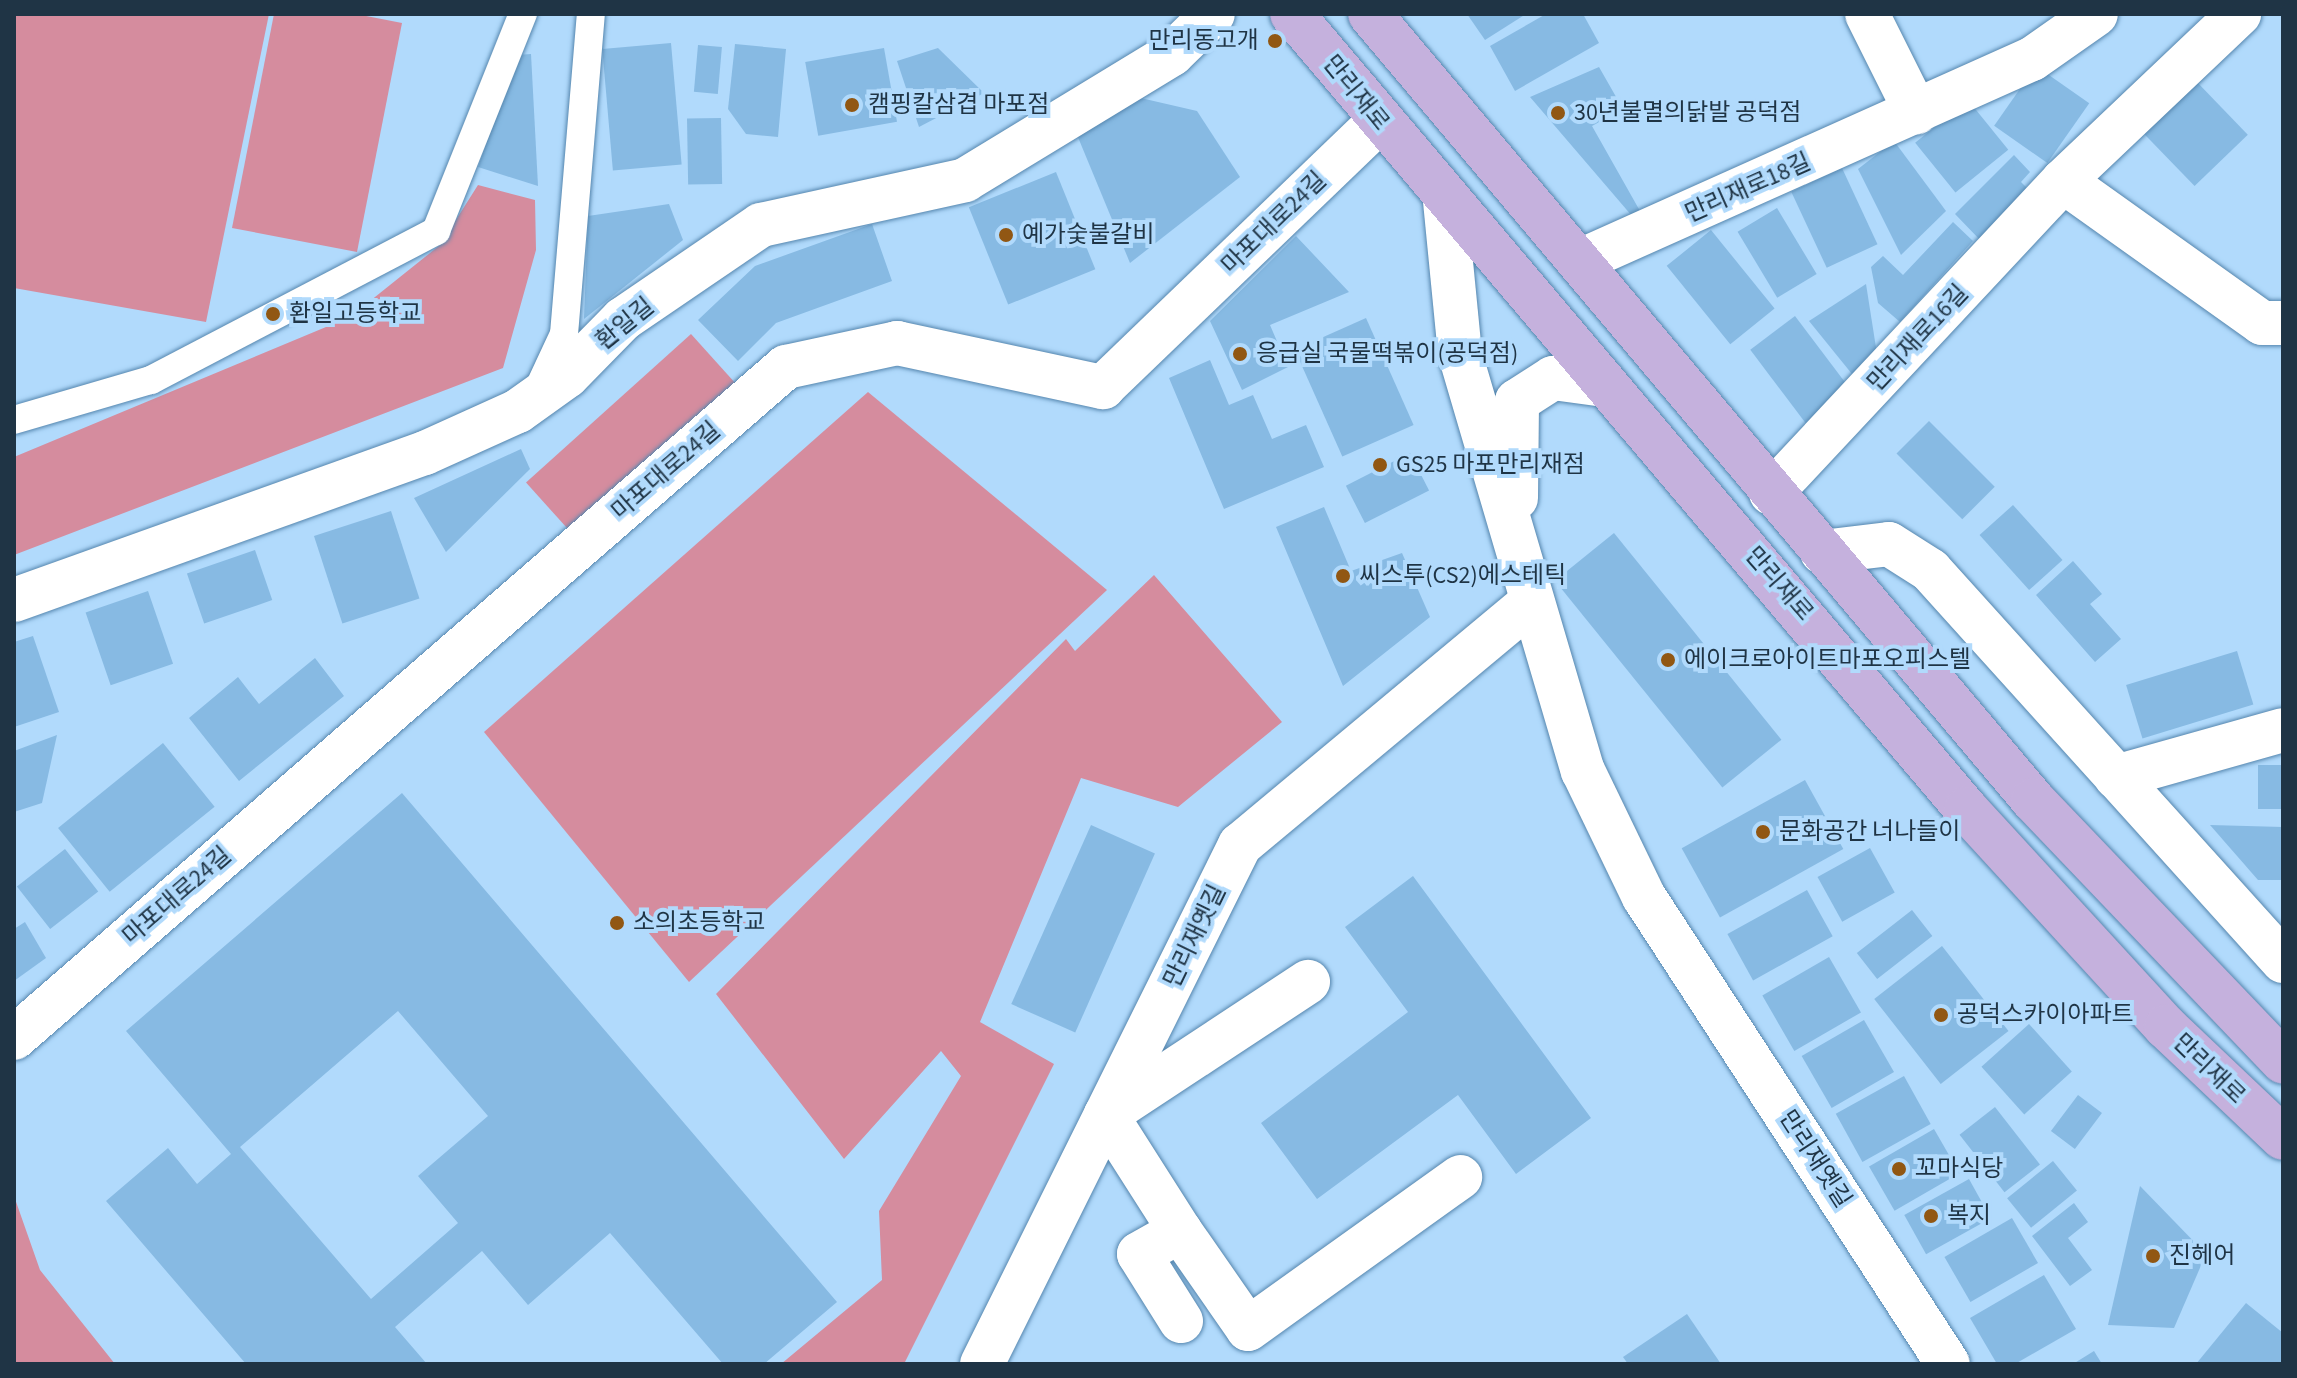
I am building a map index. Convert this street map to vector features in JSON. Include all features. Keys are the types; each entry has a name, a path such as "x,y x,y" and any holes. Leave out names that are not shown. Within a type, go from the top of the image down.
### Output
{"main road":[{"name":"만리재로","path":"1292,14 1378,122 1966,809 2166,1027 2283,1138"},
{"path":"1370,14 2033,800 2283,1062"},
{"path":"1378,122 1405,102 1444,102"}],"street":[{"name":"환일길","path":"14,600 425,453 518,411 537,392 567,376 623,319 761,225 965,180 1172,54 1213,14"},
{"path":"1867,14 1916,112"},
{"name":"만리재로18길","path":"1580,261 2032,59 2096,14"},
{"name":"만리재로16길","path":"1771,493 2063,181 2239,14"},
{"name":"마포대로24길","path":"14,1038 786,367 897,343 1103,387 1378,122"},
{"path":"2063,181 2262,323 2283,323"},
{"name":"만리재옛길","path":"1445,201 1460,354 1517,549 1529,604 1583,771 1644,897 1948,1364"},
{"name":"만리재옛길","path":"1517,549 1517,401 1553,378 1605,385"},
{"path":"1822,552 1889,544 1930,570 2283,961"},
{"name":"만리재옛길","path":"982,1364 1240,845 1529,604"},
{"path":"2116,777 2283,730"},
{"path":"1308,982 1106,1115 1180,1231 1248,1329 1460,1177"},
{"path":"1180,1231 1139,1254 1181,1321"}],"lane":[{"path":"14,420 151,380 436,231 523,14"},
{"path":"537,392 564,334 591,14"}],"shaded area":[{"path":"14,14 269,14 206,322 14,288"},
{"path":"274,14 356,14 402,23 357,252 232,228"},
{"path":"478,185 535,200 536,250 503,368 14,555 14,457 350,317 440,245"},
{"path":"691,334 736,384 571,532 526,483"},
{"path":"868,392 1107,590 689,982 484,732"},
{"path":"1154,575 1282,722 1178,807 1081,778 980,1022 1054,1064 904,1364 781,1364 882,1280 879,1211 961,1076 941,1051 844,1159 716,994 1066,639 1075,651"},
{"path":"14,1196 40,1270 115,1364 14,1364"}],"building":[{"path":"1467,14 1526,14 1485,40"},
{"path":"1546,14 1583,14 1599,43 1515,91 1490,46"},
{"path":"671,43 682,165 613,171 602,49"},
{"path":"735,44 786,49 778,137 746,134 728,109"},
{"path":"698,45 722,47 718,94 694,92"},
{"path":"884,48 897,122 818,136 805,62"},
{"path":"938,48 984,93 919,127 897,61"},
{"path":"531,54 538,186 478,167 517,55"},
{"path":"2036,66 2089,103 2047,163 1994,126"},
{"path":"1599,67 1623,109 1592,126 1640,211 1632,216 1530,97"},
{"path":"2195,80 2248,135 2195,186 2142,131"},
{"path":"1132,96 1197,111 1240,177 1130,263 1075,130"},
{"path":"1968,100 2008,150 1955,193 1915,143"},
{"path":"721,118 722,184 688,185 687,119"},
{"path":"1894,141 1946,211 1901,255 1858,169"},
{"path":"2014,155 2030,172 2021,182 2030,191 1981,241 1955,214"},
{"path":"1842,168 1877,244 1827,268 1791,192"},
{"path":"1056,172 1095,269 1008,305 969,207"},
{"path":"669,204 683,240 584,319 588,216"},
{"path":"1777,208 1817,274 1777,298 1738,232"},
{"path":"1953,222 1973,241 1900,322 1878,303 1871,267 1883,256 1903,275"},
{"path":"872,224 892,281 776,323 738,361 698,320 755,266"},
{"path":"1711,230 1775,308 1730,344 1667,266"},
{"path":"1296,236 1349,292 1270,325 1288,367 1242,390 1210,321"},
{"path":"1866,284 1877,354 1852,374 1809,321"},
{"path":"1795,316 1855,396 1810,430 1750,350"},
{"path":"1366,318 1414,425 1342,457 1295,350"},
{"path":"1210,360 1229,405 1253,395 1272,439 1306,425 1324,467 1224,509 1169,378"},
{"path":"1929,421 1995,487 1962,519 1896,454"},
{"path":"521,449 530,469 446,552 414,498"},
{"path":"1410,453 1429,490 1365,523 1346,486"},
{"path":"2013,505 2063,560 2029,590 1980,535"},
{"path":"1324,507 1351,571 1402,553 1430,617 1343,686 1276,527"},
{"path":"391,511 419,598 342,624 314,536"},
{"name":"에이크로아이트마포오피스텔","path":"1614,533 1781,740 1722,788 1555,581"},
{"path":"255,550 272,600 204,624 187,573"},
{"path":"2073,561 2102,594 2090,604 2121,639 2095,662 2036,595"},
{"path":"148,591 173,664 111,685 86,612"},
{"path":"33,636 59,712 14,727 14,642"},
{"path":"2237,651 2253,705 2142,738 2126,685"},
{"path":"315,658 344,696 239,781 189,718 238,677 259,704"},
{"path":"57,735 42,803 14,812 14,751"},
{"path":"163,743 215,807 110,892 58,828"},
{"path":"2258,765 2283,765 2283,809 2258,809"},
{"path":"1805,780 1843,849 1720,917 1682,848"},
{"path":"402,793 837,1302 764,1364 723,1364 610,1233 528,1305 482,1251 395,1327 427,1364 246,1364 106,1201 168,1148 197,1184 231,1154 126,1031","holes":["398,1011 488,1116 418,1176 458,1223 371,1299 240,1147"]},
{"path":"1091,825 1155,853 1075,1033 1011,1004"},
{"path":"2210,825 2283,827 2283,880 2258,880"},
{"path":"1870,848 1895,893 1842,922 1818,877"},
{"path":"65,849 98,892 50,929 17,887"},
{"path":"1413,876 1591,1118 1516,1174 1458,1095 1317,1199 1261,1123 1408,1012 1345,927"},
{"path":"1807,890 1833,936 1753,980 1727,934"},
{"path":"1912,910 1932,936 1877,979 1857,953"},
{"path":"25,922 46,958 14,981 14,929"},
{"name":"공덕스카이아파트","path":"1942,946 2008,1031 1941,1084 1874,999"},
{"path":"1829,957 1861,1012 1794,1051 1762,996"},
{"path":"1864,1020 1894,1072 1832,1108 1802,1056"},
{"path":"2029,1024 2072,1072 2024,1114 1981,1067"},
{"path":"1904,1076 1931,1124 1862,1162 1836,1114"},
{"path":"2078,1095 2102,1113 2075,1149 2051,1131"},
{"path":"1995,1107 2040,1165 2004,1192 1960,1135"},
{"path":"1934,1129 1960,1173 1895,1211 1869,1166"},
{"path":"2053,1161 2077,1191 2031,1228 2007,1198"},
{"path":"1969,1179 1991,1218 1926,1254 1904,1215"},
{"path":"2140,1186 2206,1254 2174,1328 2108,1325"},
{"path":"2074,1203 2088,1222 2068,1238 2092,1270 2070,1286 2032,1236"},
{"path":"2012,1218 2038,1263 1970,1302 1944,1257"},
{"path":"2044,1275 2076,1329 2015,1364 1997,1364 1970,1318"},
{"path":"2246,1303 2283,1333 2283,1364 2196,1364"},
{"path":"1687,1314 1721,1364 1628,1364 1623,1357"},
{"path":"2094,1351 2102,1364 2073,1364"}],"place":[{"name":"만리동고개","path":"1275,41"},
{"name":"캠핑칼삼겹 마포점","path":"852,105"},
{"name":"30년불멸의닭발 공덕점","path":"1558,113"},
{"name":"예가숯불갈비","path":"1006,235"},
{"name":"환일고등학교","path":"273,314"},
{"name":"응급실 국물떡볶이(공덕점)","path":"1240,354"},
{"name":"GS25 마포만리재점","path":"1380,465"},
{"name":"씨스투(CS2)에스테틱","path":"1343,576"},
{"name":"에이크로아이트마포오피스텔","path":"1668,660"},
{"name":"문화공간 너나들이","path":"1763,832"},
{"name":"소의초등학교","path":"617,923"},
{"name":"공덕스카이아파트","path":"1941,1015"},
{"name":"꼬마식당","path":"1899,1169"},
{"name":"복지","path":"1931,1216"},
{"name":"진헤어","path":"2153,1256"}]}
